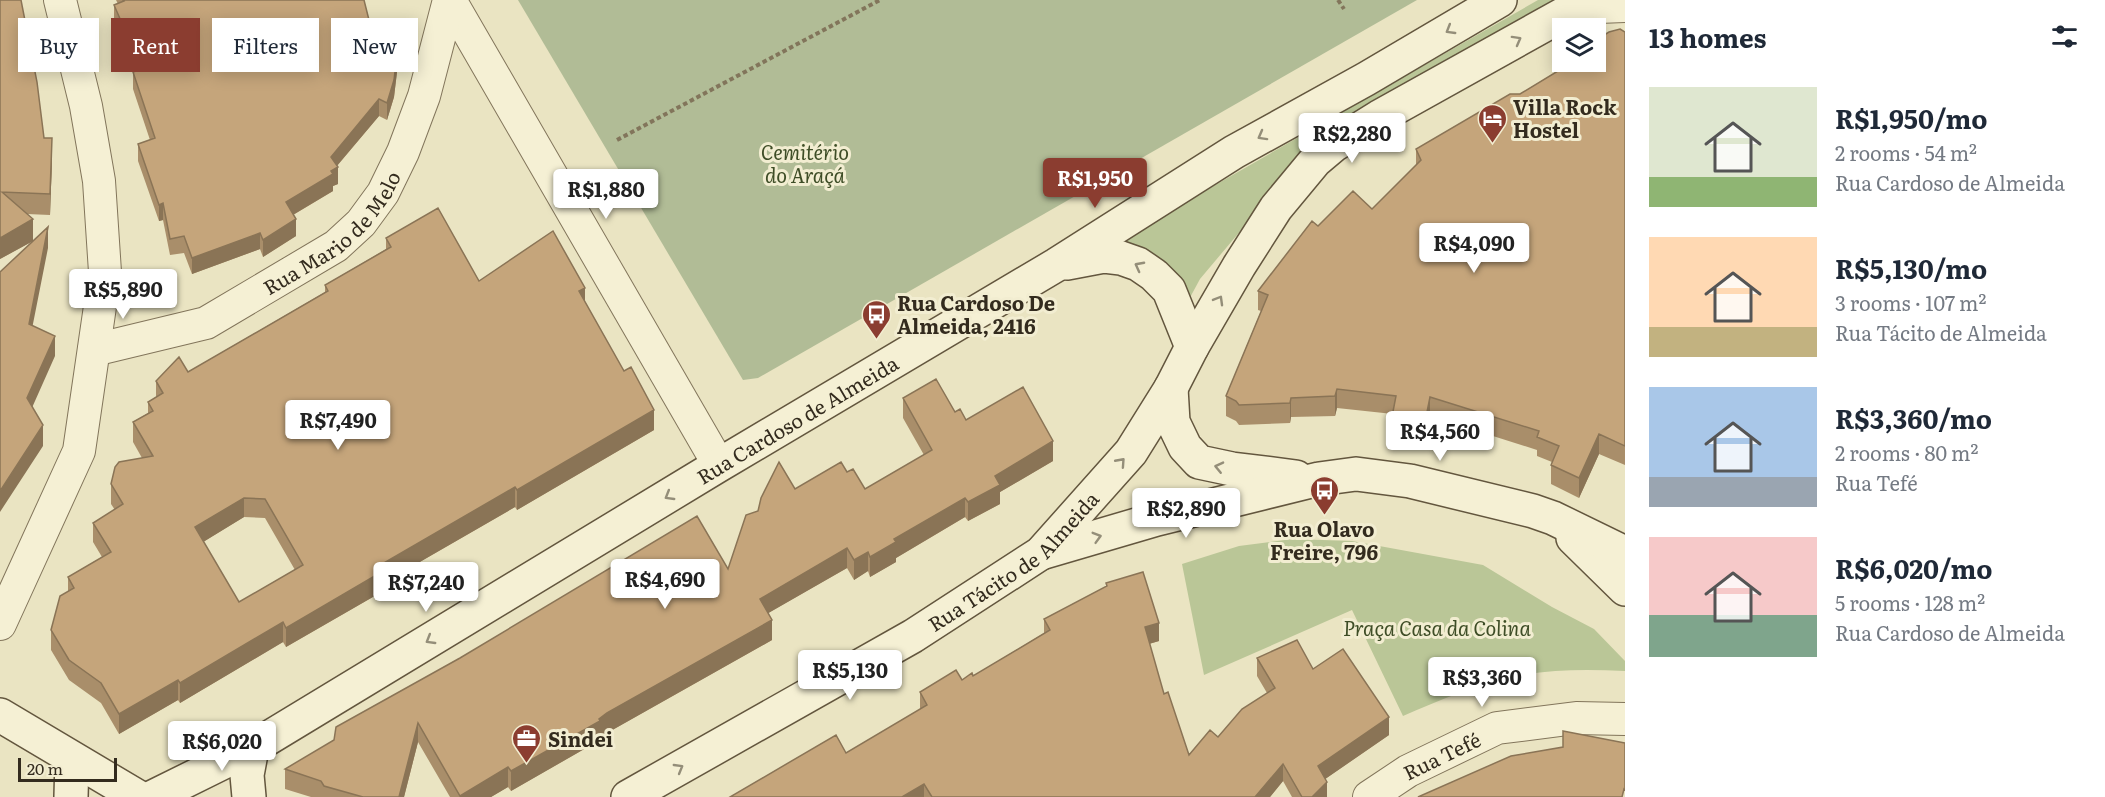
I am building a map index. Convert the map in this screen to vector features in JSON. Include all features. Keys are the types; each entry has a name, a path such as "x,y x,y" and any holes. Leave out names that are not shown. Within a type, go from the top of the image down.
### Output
{"main road":[{"name":"Rua Cardoso de Almeida","path":"153,797 252,748 719,465 1056,265 1234,152 1366,79 1500,0"},
{"path":"1318,479 1232,470 1199,462 1185,447 1173,422 1171,388 1192,347 1276,208 1315,160 1334,145 1379,117 1581,4"},
{"path":"1056,265 1104,256 1138,264 1154,275 1169,291 1192,347"},
{"name":"Rua Tácito de Almeida","path":"637,795 913,636 1041,553 1131,452 1171,388"},
{"path":"1041,553 1157,519 1318,479 1356,474 1410,481 1479,496 1553,518 1625,553"},
{"path":"1553,518 1625,589"},
{"path":"0,715 138,797"},
{"path":"249,797 247,776 252,748"},
{"path":"71,797 72,759"}],"street":[{"path":"0,624 79,451 105,272 99,181 86,106 60,0"},
{"path":"449,0 719,465"},
{"name":"Rua Mario de Melo","path":"94,350 206,322 336,246 361,223 383,193 403,152 424,96 449,0"},
{"path":"1581,4 1625,6"},
{"name":"Rua Tefé","path":"1369,797 1408,771 1497,728 1576,718 1625,719"}],"path":[{"path":"617,140 880,0"},
{"path":"1338,0 1344,9"}],"green space":[{"name":"Cemitério do Araçá","path":"518,0 1417,0 758,378 743,380"},
{"path":"1538,0 1565,0 1311,147 1200,279 1180,316 1100,251"},
{"name":"Praça Casa da Colina","path":"1292,539 1352,541 1483,565 1552,607 1594,629 1625,661 1625,671 1568,670 1511,677 1470,689 1403,716 1352,610 1204,675 1182,564 1239,546"}],"building":[{"path":"0,0 21,0 25,18 18,18 18,72 35,72 44,138 52,138 50,194 2,192 33,219 0,238"},
{"path":"364,0 368,18 331,18 331,72 395,72 387,103 379,99 331,157 338,167 331,171 333,174 286,202 296,219 263,240 260,233 192,258 184,236 170,239 163,203 159,205 138,144 155,138 133,72 200,72 200,18 120,18 114,5 124,1"},
{"path":"1620,29 1625,32 1625,446 1599,434 1579,478 1551,465 1559,446 1537,437 1539,431 1430,397 1424,427 1391,422 1396,396 1337,389 1335,396 1291,398 1290,403 1239,405 1226,396 1268,295 1258,291 1312,221 1318,226 1353,191 1372,209 1421,160 1416,149 1510,94 1520,94 1556,72 1606,72 1606,34"},
{"path":"438,208 479,281 553,231 585,288 579,291 624,371 631,367 654,410 517,490 515,487 382,564 385,570 286,628 283,622 180,683 178,680 119,714 101,683 69,660 51,630 60,596 74,588 68,577 111,552 93,523 123,504 111,484 115,467 119,462 153,456 133,422 153,411 148,402 163,393 156,381 179,357 188,372 328,291 325,285 391,247 386,238","holes":["244,498 265,499 303,565 239,602 195,527"]},
{"path":"48,227 29,324 55,336 27,398 43,425 0,491 0,272"},
{"path":"936,379 955,412 960,409 966,420 1023,387 1053,441 995,476 1000,485 968,502 965,498 894,539 896,542 870,557 868,552 854,560 847,548 760,599 772,620 607,713 599,719 600,721 511,771 508,767 460,796 418,723 399,797 363,797 324,786 321,781 285,769 334,740 336,727 460,658 697,516 728,569 746,515 758,511 761,498 779,462 795,489 841,462 847,472 853,469 865,489 932,450 903,398"},
{"path":"1143,572 1159,623 1145,627 1164,694 1168,692 1189,755 1210,730 1218,737 1242,709 1275,688 1257,658 1297,640 1313,669 1343,649 1389,717 1318,766 1327,782 1312,797 1302,797 1283,764 1255,797 932,797 924,784 902,797 730,797 836,735 846,753 927,705 920,692 956,670 962,680 972,673 973,676 1050,630 1044,619 1107,586 1106,583"},
{"path":"1563,731 1625,743 1625,790 1622,797 1418,797 1511,756 1563,747"}],"place":[{"name":"Villa Rock Hostel","path":"1492,144"},
{"name":"Rua Cardoso De Almeida, 2416","path":"876,340"},
{"name":"Rua Olavo Freire, 796","path":"1324,516"},
{"name":"Sindei","path":"527,764"}]}
